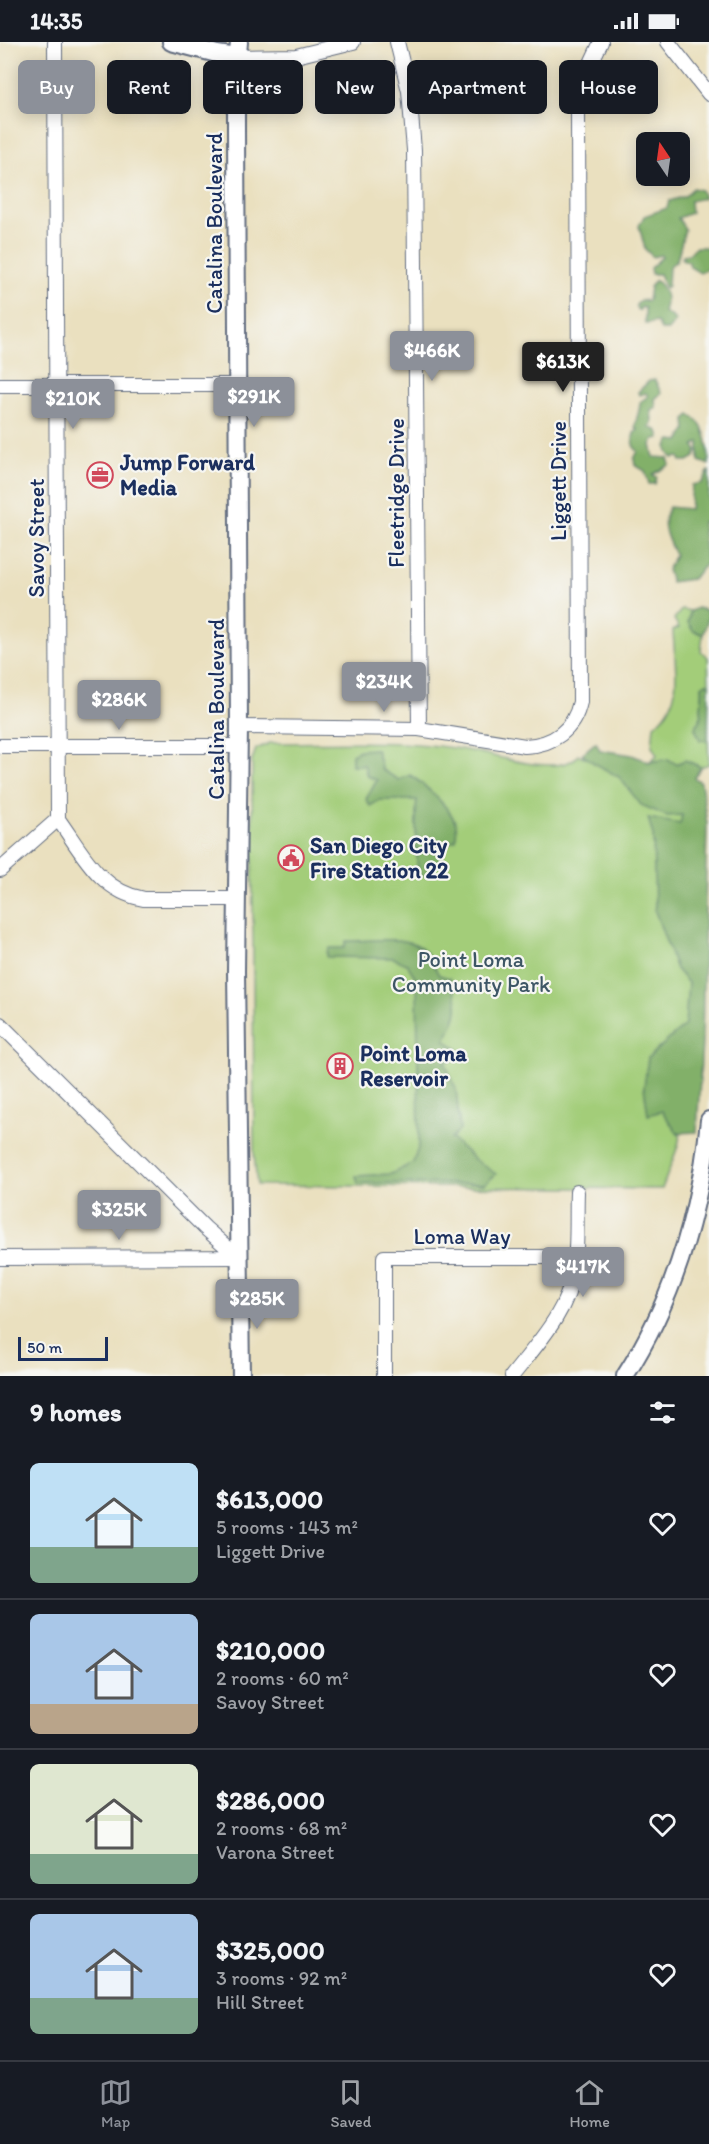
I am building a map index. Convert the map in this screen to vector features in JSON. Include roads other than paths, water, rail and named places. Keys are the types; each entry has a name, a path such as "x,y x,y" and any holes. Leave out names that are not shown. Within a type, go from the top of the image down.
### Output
{"main road":[{"path":"171,42 217,54 238,49"},
{"name":"Catalina Boulevard","path":"238,49 239,746 237,899 238,1257 241,1376"},
{"path":"625,1376 655,1323 682,1259 698,1198 709,1120"}],"street":[{"name":"Savoy Street","path":"55,42 58,819"},
{"path":"238,49 296,56 353,42"},
{"name":"Fleetridge Drive","path":"397,42 409,91 414,150 419,729"},
{"name":"Liggett Drive","path":"419,729 525,746 549,742 561,735 574,719 580,702 578,109 584,78 601,42"},
{"path":"668,42 709,94"},
{"path":"0,385 237,385"},
{"path":"239,728 419,729"},
{"path":"0,747 239,746"},
{"path":"0,870 58,819 100,877 115,890 130,897 237,899"},
{"path":"0,1024 205,1228 238,1257"},
{"path":"512,1376 560,1311 571,1286 575,1257 577,1192"},
{"path":"0,1257 238,1257"},
{"name":"Loma Way","path":"384,1376 384,1257 575,1257"}],"place":[{"name":"Jump Forward Media","path":"100,475"},
{"name":"San Diego City Fire Station 22","path":"291,858"},
{"name":"Point Loma Reservoir","path":"340,1066"}],"park label":[{"name":"Point Loma Community Park","path":"471,972"}]}
